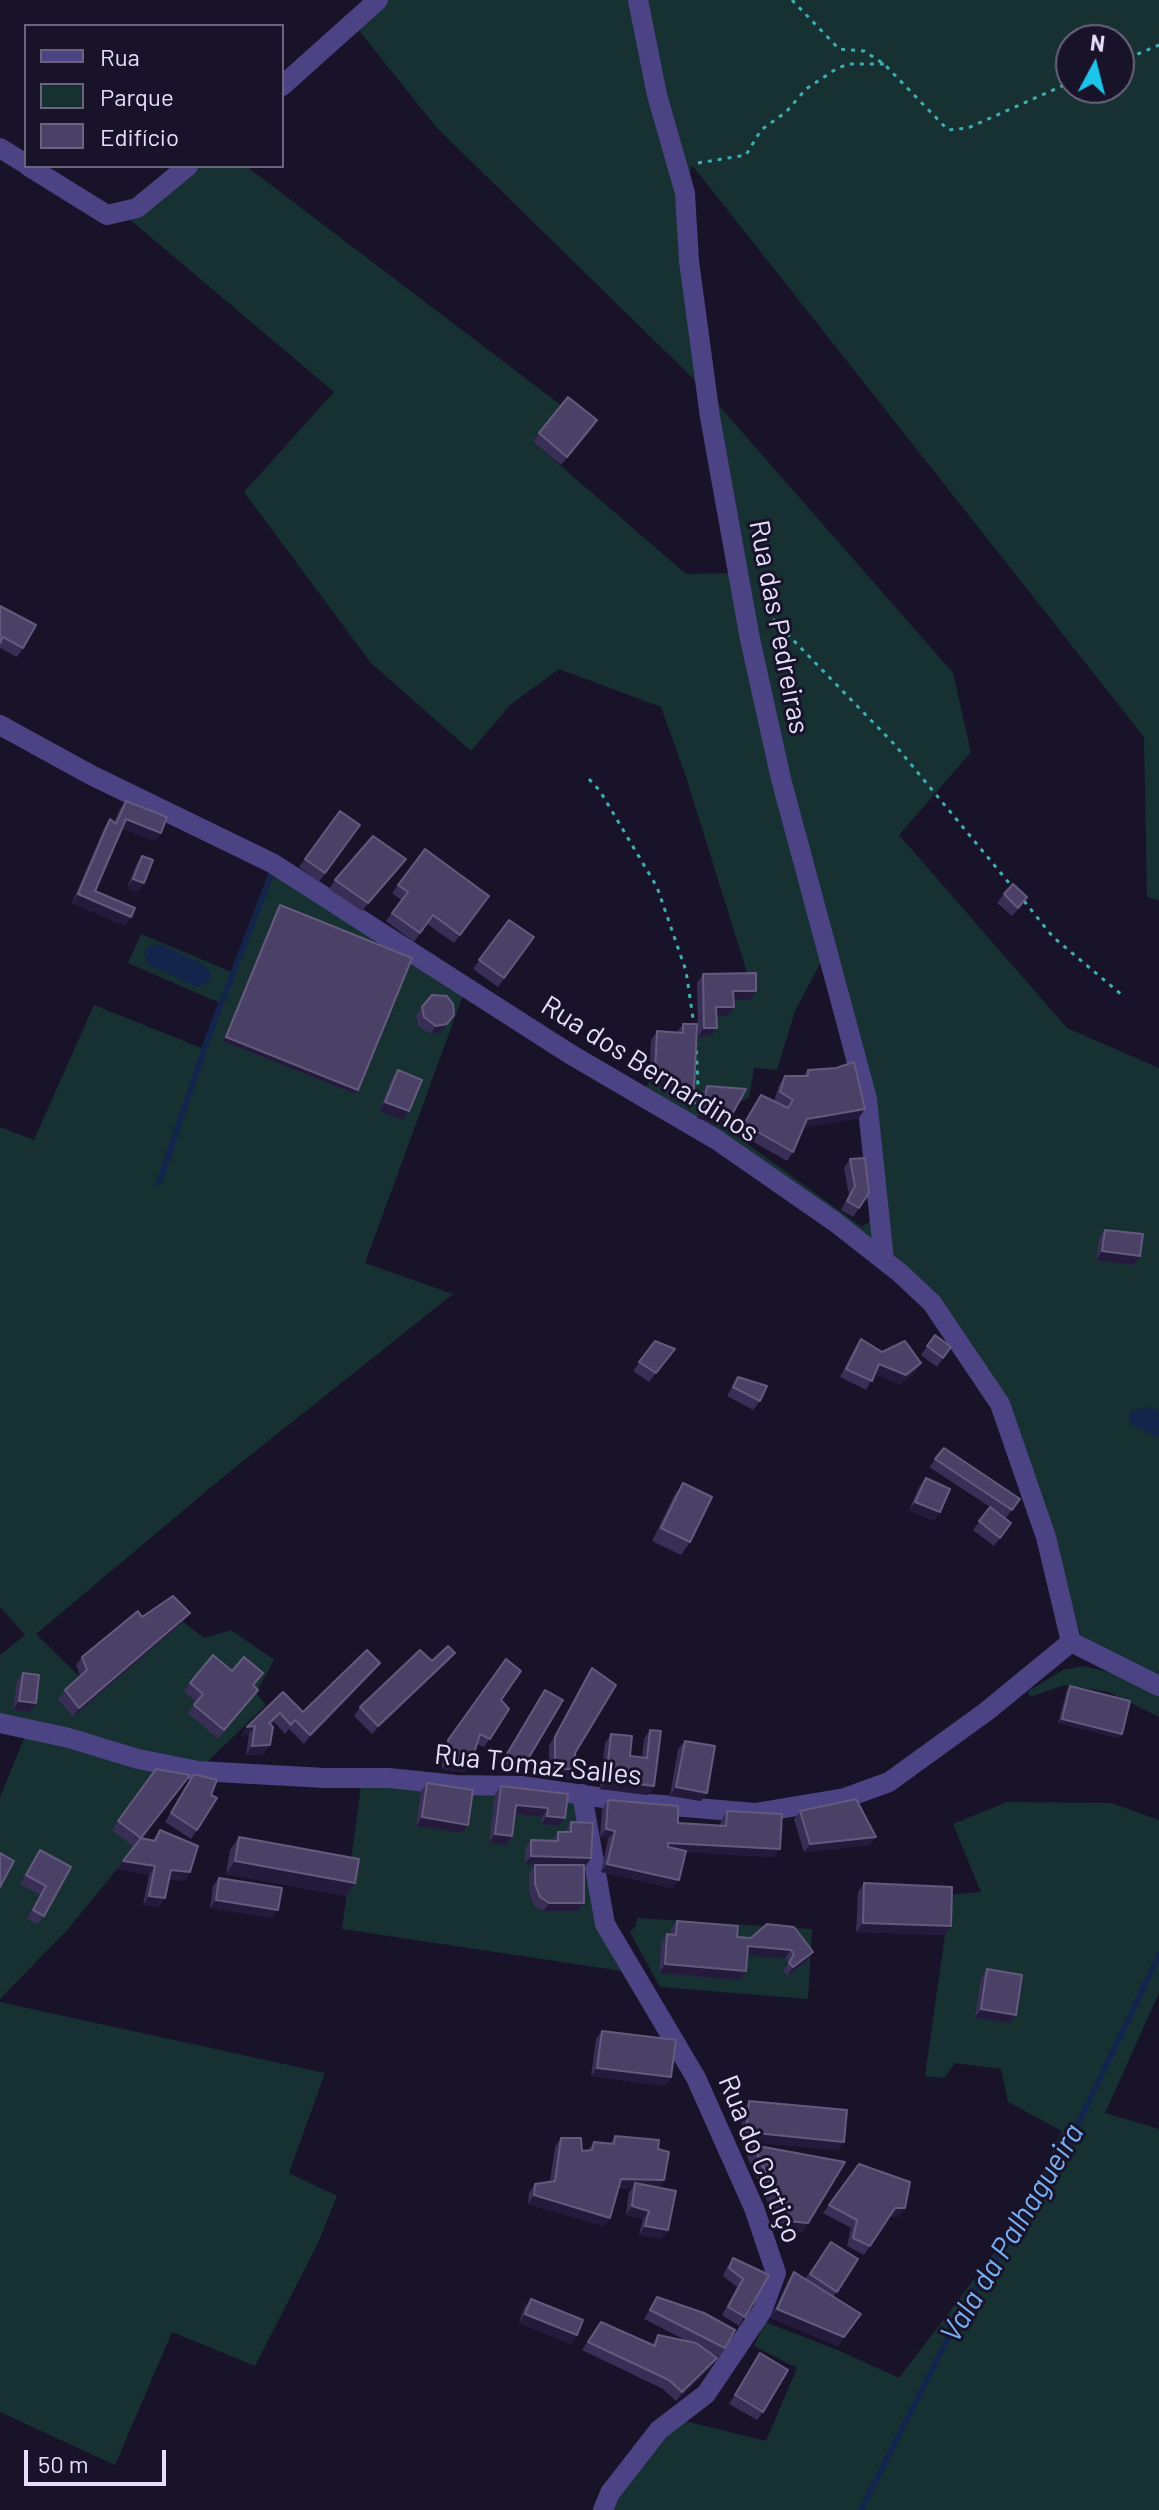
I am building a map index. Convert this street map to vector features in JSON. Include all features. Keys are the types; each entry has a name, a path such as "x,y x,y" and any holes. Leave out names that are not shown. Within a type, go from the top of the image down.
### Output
{"street":[{"path":"284,84 378,0"},
{"name":"Rua das Pedreiras","path":"638,0 657,95 685,193 689,261 710,417 751,642 781,779 867,1099 884,1260"},
{"path":"0,148 24,163"},
{"path":"32,168 107,215 137,208 186,168"},
{"name":"Rua dos Bernardinos","path":"0,725 91,775 272,863 570,1054 717,1140 884,1260 932,1303 1000,1404 1046,1537 1071,1642"},
{"path":"1071,1642 1159,1686"},
{"name":"Rua Tomaz Salles","path":"0,1723 69,1738 138,1759 198,1771 522,1786 638,1803 755,1813 845,1798 889,1782 987,1711 1071,1642"},
{"name":"Rua do Cortiço","path":"582,1794 605,1924 696,2078 754,2208 776,2273 762,2311 716,2361 706,2394 659,2430 610,2493 603,2510"}],"path":[{"path":"792,0 839,49 864,51 884,64 948,130 968,128 1055,89"},
{"path":"1135,55 1159,45"},
{"path":"692,164 746,155 761,130 786,112 806,89 836,69 848,64 884,64"},
{"path":"764,610 895,745 1053,937 1122,995"},
{"path":"589,779 600,791 657,887 686,971 697,1049 698,1086 689,1123"}],"green space":[{"path":"378,0 1159,0 1159,900 1147,897 1144,737 692,165 686,187 707,392 437,128 353,23"},
{"path":"185,168 249,168 562,406 533,442 686,574 738,573 707,392 953,673 971,752 899,835 1067,1028 1159,1068 1159,1411 1149,1407 1129,1412 1129,1422 1159,1438 1159,1678 1081,1636 1051,1535 1000,1404 932,1303 640,1095 649,1082 666,1089 695,1034 698,1037 710,1016 750,982 661,707 559,669 510,705 471,751 371,663 244,492 334,392 121,212","holes":["822,960 859,1118 870,1221 862,1227 724,1127 697,1118 749,1098 754,1068 777,1070 795,1011"]},
{"path":"272,863 466,987 365,1263 453,1294 228,1473 36,1634 81,1678 183,1622 204,1638 231,1630 274,1660 256,1693 266,1705 198,1771 158,1763 150,1778 135,1847 68,1929 0,1999 0,1797 28,1729 0,1723 0,1655 25,1635 0,1607 0,1127 34,1140 94,1005 204,1049 220,1003 128,963 141,934 232,972"},
{"path":"1083,1666 1112,1673 1159,1696 1159,1717 1109,1692 1064,1685 1030,1697 1028,1691 1063,1670"},
{"path":"362,1778 582,1794 602,1912 635,1973 342,1929"},
{"path":"1007,1802 1111,1803 1159,1820 1159,1993 1105,2113 1159,2129 1159,2510 605,2510 676,2419 766,2441 797,2368 754,2346 765,2322 899,2378 1014,2227 1018,2226 1062,2131 1008,2102 1001,2069 955,2063 944,2078 925,2076 945,1935 946,1895 981,1892 953,1824"},
{"path":"637,1918 812,1929 808,1999 660,1987 630,1932 636,1926","holes":["671,1930 807,1961 783,1971 788,1963 785,1958 742,1955 659,1973 661,1943 670,1944"]},
{"path":"0,2002 325,2073 289,2173 337,2196 318,2243 255,2366 172,2332 115,2465 0,2412"}],"water":[{"path":"151,945 162,945 200,963 212,973 208,983 197,987 148,964 144,953"},
{"path":"1149,1407 1159,1411 1159,1438 1129,1423 1129,1412"}],"building":[{"path":"568,397 597,420 567,457 539,433"},
{"path":"0,606 36,625 23,648 3,637 0,643"},
{"path":"126,801 167,817 161,833 126,819 95,891 135,908 131,917 78,894 110,819 116,824"},
{"path":"340,811 360,825 325,873 305,859"},
{"path":"373,836 406,859 368,903 335,880"},
{"path":"425,849 489,896 460,935 433,915 420,933 392,913 408,892 398,885"},
{"path":"142,856 153,860 144,883 133,879"},
{"path":"1013,884 1027,897 1018,908 1004,894"},
{"path":"280,905 412,958 358,1090 226,1037"},
{"path":"509,920 534,937 504,978 479,960"},
{"path":"756,973 756,991 733,991 734,1007 716,1007 717,1028 704,1028 703,974"},
{"path":"432,995 447,996 453,1004 454,1015 447,1024 436,1026 424,1017 422,1007"},
{"path":"683,1024 697,1024 694,1090 675,1089 672,1080 655,1074 657,1031 683,1033"},
{"path":"854,1062 865,1109 807,1119 793,1152 744,1124 761,1095 788,1108 793,1100 780,1092 785,1076 808,1076 808,1070 836,1068"},
{"path":"398,1070 422,1080 409,1111 385,1102"},
{"path":"707,1086 746,1089 730,1118 703,1109"},
{"path":"865,1158 869,1193 859,1208 847,1201 855,1186 850,1159"},
{"path":"1105,1230 1143,1234 1140,1256 1102,1251"},
{"path":"935,1335 951,1347 943,1358 927,1346"},
{"path":"861,1339 882,1352 905,1341 921,1363 906,1375 879,1364 872,1381 846,1369"},
{"path":"655,1341 675,1349 656,1373 639,1362"},
{"path":"738,1377 767,1386 760,1401 733,1387"},
{"path":"944,1448 1020,1499 1012,1510 935,1459"},
{"path":"926,1478 950,1489 940,1512 915,1502"},
{"path":"683,1483 712,1497 690,1542 661,1528"},
{"path":"990,1507 1011,1523 1000,1538 979,1521"},
{"path":"173,1596 190,1613 79,1708 65,1690 87,1670 82,1657 138,1611 142,1617"},
{"path":"448,1646 455,1653 378,1726 360,1707 420,1650 432,1661"},
{"path":"367,1650 380,1663 310,1735 295,1720 291,1725 280,1713 269,1723 273,1727 270,1745 252,1746 255,1726 247,1727 283,1692 303,1712"},
{"path":"213,1655 232,1671 244,1657 263,1673 253,1685 258,1690 224,1730 194,1705 203,1694 190,1683"},
{"path":"506,1659 521,1671 501,1700 509,1709 490,1739 480,1734 471,1763 448,1761 448,1740"},
{"path":"592,1668 616,1685 575,1753 577,1770 555,1768 555,1737"},
{"path":"23,1673 39,1675 36,1703 19,1701"},
{"path":"1070,1686 1130,1701 1122,1734 1062,1719"},
{"path":"545,1690 563,1700 525,1764 507,1754"},
{"path":"650,1730 661,1731 654,1786 606,1780 611,1734 632,1736 630,1756 647,1758"},
{"path":"685,1741 715,1746 707,1793 676,1787"},
{"path":"156,1769 190,1775 141,1838 118,1821"},
{"path":"194,1774 217,1780 211,1795 217,1798 197,1830 171,1813"},
{"path":"427,1783 473,1790 468,1825 422,1817"},
{"path":"501,1786 568,1794 565,1818 547,1816 548,1808 516,1805 512,1836 495,1834"},
{"path":"856,1799 876,1837 810,1844 800,1811"},
{"path":"608,1800 678,1806 678,1823 726,1826 727,1811 782,1814 780,1849 668,1843 668,1847 686,1851 679,1880 607,1864 615,1831 606,1829"},
{"path":"571,1822 593,1823 591,1858 531,1856 531,1840 558,1841 558,1832 571,1832"},
{"path":"160,1830 198,1846 190,1872 171,1870 165,1898 149,1896 155,1866 123,1861 141,1838 155,1841"},
{"path":"239,1837 359,1859 355,1883 235,1861"},
{"path":"40,1850 71,1867 44,1916 33,1910 46,1886 26,1875"},
{"path":"0,1853 14,1861 0,1887"},
{"path":"535,1865 584,1865 584,1903 549,1903 540,1897 535,1884"},
{"path":"219,1878 282,1888 278,1910 216,1900"},
{"path":"864,1883 952,1887 951,1926 863,1923"},
{"path":"677,1921 738,1926 737,1937 751,1938 767,1924 794,1927 813,1952 793,1967 789,1963 794,1954 791,1950 748,1946 746,1971 665,1964 667,1934 676,1935"},
{"path":"987,1969 1022,1975 1016,2015 981,2009"},
{"path":"602,2031 676,2040 671,2077 597,2068"},
{"path":"749,2101 847,2110 844,2142 746,2132"},
{"path":"615,2136 659,2140 658,2149 669,2152 664,2180 621,2179 610,2218 534,2195 535,2184 555,2181 561,2138 581,2138 582,2151 592,2150 594,2142 614,2144"},
{"path":"753,2145 845,2162 808,2223 787,2221"},
{"path":"859,2164 910,2182 905,2208 895,2208 870,2246 853,2238 857,2220 829,2205"},
{"path":"635,2183 676,2191 668,2230 645,2226 649,2211 632,2206"},
{"path":"831,2242 858,2259 837,2292 810,2274"},
{"path":"733,2258 769,2275 745,2317 728,2307 743,2279 729,2268"},
{"path":"794,2272 861,2314 844,2337 777,2309"},
{"path":"657,2297 704,2313 735,2330 725,2348 650,2310"},
{"path":"531,2299 583,2320 577,2335 525,2314"},
{"path":"601,2322 655,2346 658,2335 696,2343 717,2358 682,2392 669,2380 588,2342"},
{"path":"760,2353 788,2370 763,2412 735,2395"}],"waterway":[{"path":"159,1183 208,1038 273,870"},
{"name":"Vala da Palhagueira","path":"861,2510 967,2301 1051,2180 1159,1955"}]}
